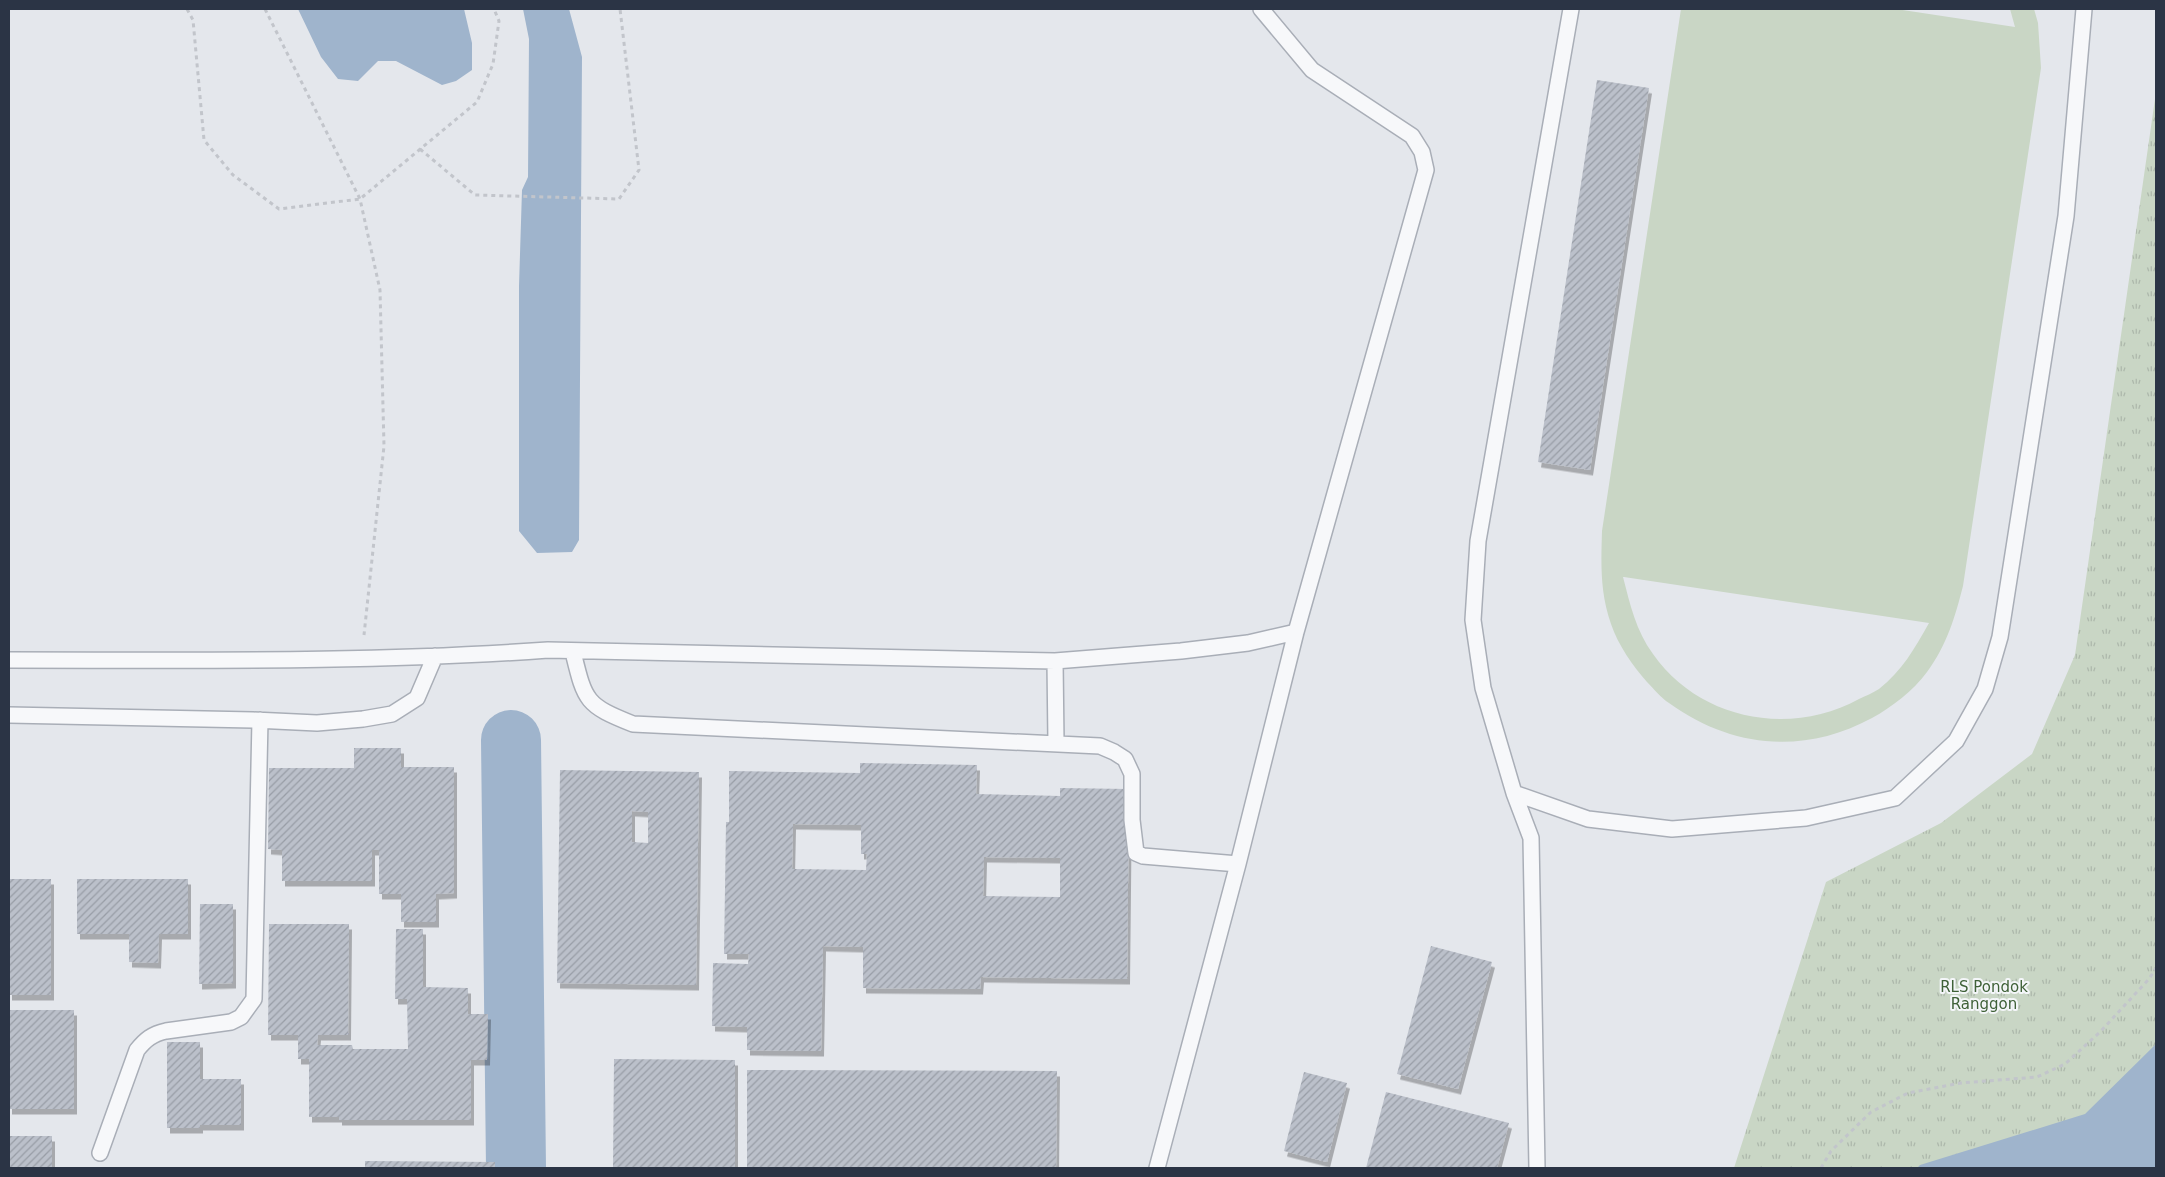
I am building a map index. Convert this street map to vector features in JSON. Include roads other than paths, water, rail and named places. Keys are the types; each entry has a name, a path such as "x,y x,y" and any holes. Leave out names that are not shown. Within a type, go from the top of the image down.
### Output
{"lane":[{"path":"1157,1168 1238,864 1296,632 1426,170 1422,152 1412,136 1312,70 1261,9"},
{"path":"1537,1168 1532,838 1514,793 1483,688 1473,620 1478,541 1571,9"},
{"path":"1514,793 1588,819 1672,829 1806,818 1895,798 1956,742 1985,689 2000,637 2066,216 2084,9"},
{"path":"9,660 292,660 478,656 548,650 1055,661 1181,651 1248,643 1296,632"},
{"path":"573,652 580,684 588,700 603,712 633,724 1100,746 1125,759 1132,774 1132,820 1136,853 1143,856 1238,864"},
{"path":"9,715 335,722 392,714 416,698 435,656"},
{"path":"1055,661 1056,743"},
{"path":"100,1153 137,1050 145,1040 155,1033 231,1022 244,1014 254,999 260,720"}],"water":[{"path":"298,9 464,9 472,43 472,70 456,81 442,85 396,61 378,61 358,81 338,79 321,57"},
{"path":"523,9 569,9 582,57 579,540 572,552 537,553 519,531 519,286 522,190 528,177 529,39"},
{"path":"2156,1044 2156,1168 1917,1168 1920,1165 2085,1114"}],"waterway":[{"path":"511,740 516,1168"}],"park label":[{"name":"RLS Pondok Ranggon","path":"1984,996"}]}
